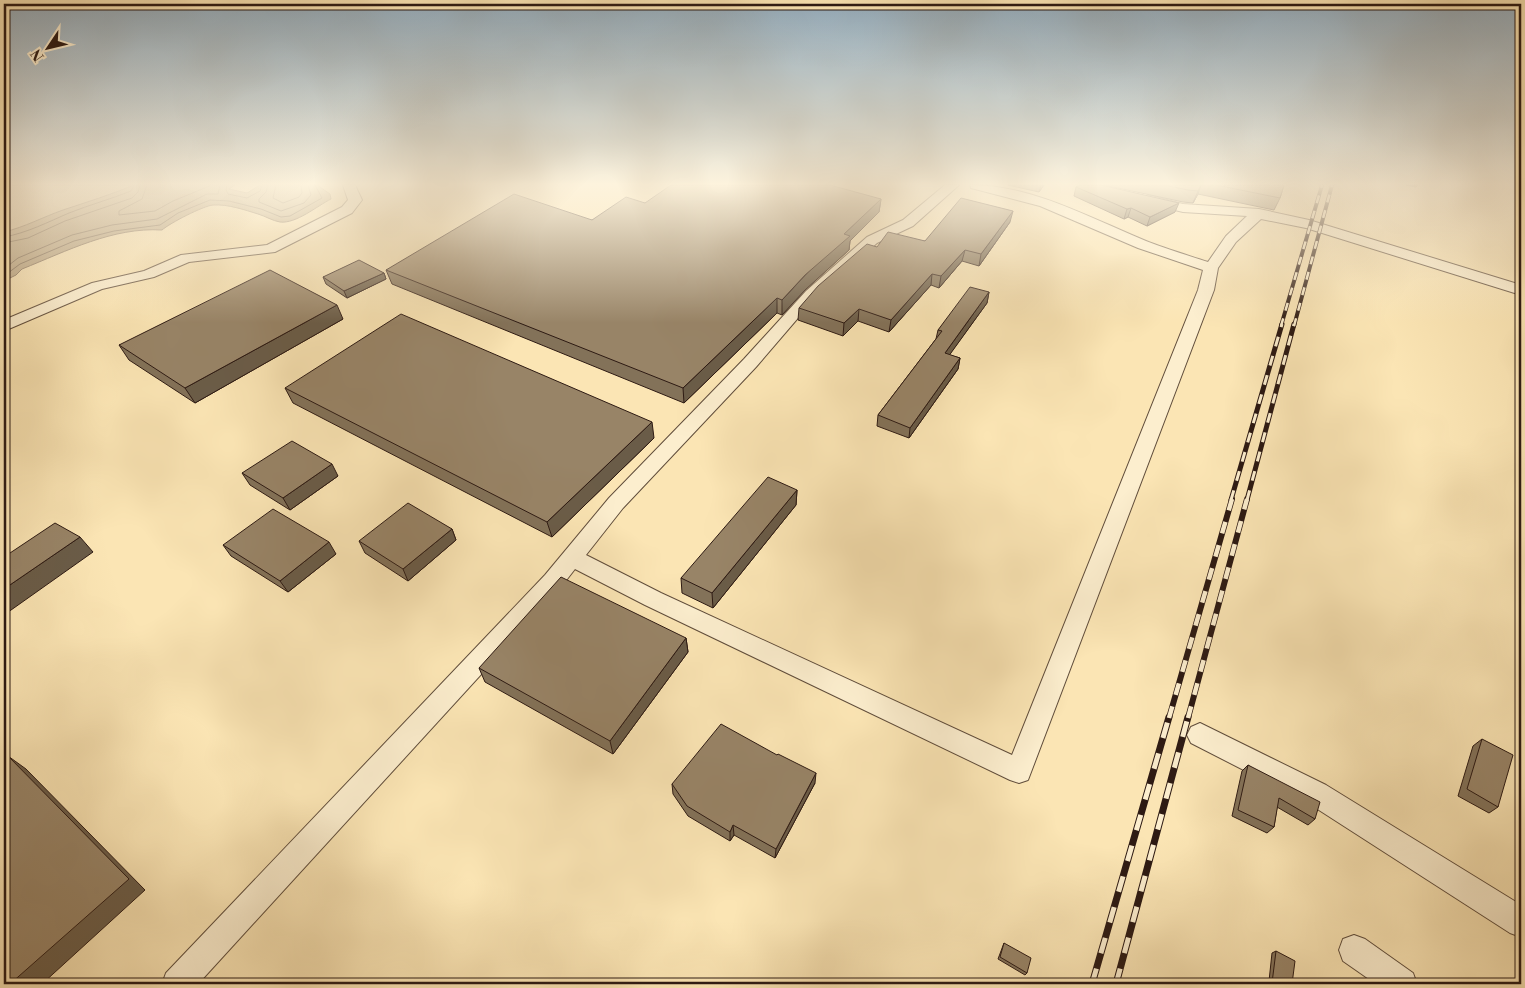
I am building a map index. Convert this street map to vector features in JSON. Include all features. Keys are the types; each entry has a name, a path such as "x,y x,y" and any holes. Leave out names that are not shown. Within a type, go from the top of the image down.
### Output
{"street":[{"path":"4,326 97,286 149,274 186,258 270,249 305,231"},
{"path":"176,984 528,608 572,558 616,503 750,363 811,294 872,240 891,231"},
{"path":"1110,231 1142,245 1211,268"},
{"path":"572,558 653,599 1019,771 1206,290 1211,268 1231,239 1240,231"},
{"path":"1333,231 1521,290"},
{"path":"1200,735 1317,794 1521,922"},
{"path":"1354,950 1402,984"}],"shaded area":[{"path":"4,231 29,231 4,237"}],"water":[{"path":"134,231 108,236 73,248 22,269 16,275 4,281 4,232"}],"building":[{"path":"452,231 847,231 844,234 850,236 805,275 782,300 777,298 683,388 386,270"},
{"path":"933,231 998,231 981,254 965,250 941,276 932,274 891,320 859,309 844,323 799,308 818,286 867,244 877,247 888,232 925,241"},
{"path":"359,260 384,273 344,291 323,277"},
{"path":"270,270 337,305 185,388 119,345"},
{"path":"970,287 989,292 945,353 960,358 910,428 878,415 942,331 938,330"},
{"path":"401,314 652,422 547,522 285,388"},
{"path":"292,441 332,464 283,498 242,473"},
{"path":"768,477 797,490 712,593 681,578"},
{"path":"408,503 452,529 403,569 359,541"},
{"path":"273,509 329,542 280,581 223,545"},
{"path":"55,523 80,537 4,589 4,557"},
{"path":"561,577 686,638 610,741 479,668"},
{"path":"721,724 777,755 816,773 776,849 733,825 730,832 687,806 672,784"},
{"path":"1482,739 1513,755 1498,807 1467,789"},
{"path":"8,756 129,879 10,984 4,984 4,759"},
{"path":"1248,765 1320,802 1315,819 1279,798 1274,827 1238,810"},
{"path":"1004,943 1031,958 1027,973 1000,957"},
{"path":"1276,951 1295,961 1292,984 1264,984 1265,979 1272,983"}],"railway":[{"path":"1281,326 1309,231"},
{"path":"1294,326 1320,231"},
{"path":"1231,500 1282,324"},
{"path":"1247,500 1294,324"},
{"path":"1169,718 1232,499"},
{"path":"1188,718 1247,499"},
{"path":"1092,984 1169,717"},
{"path":"1116,984 1188,717"}]}
